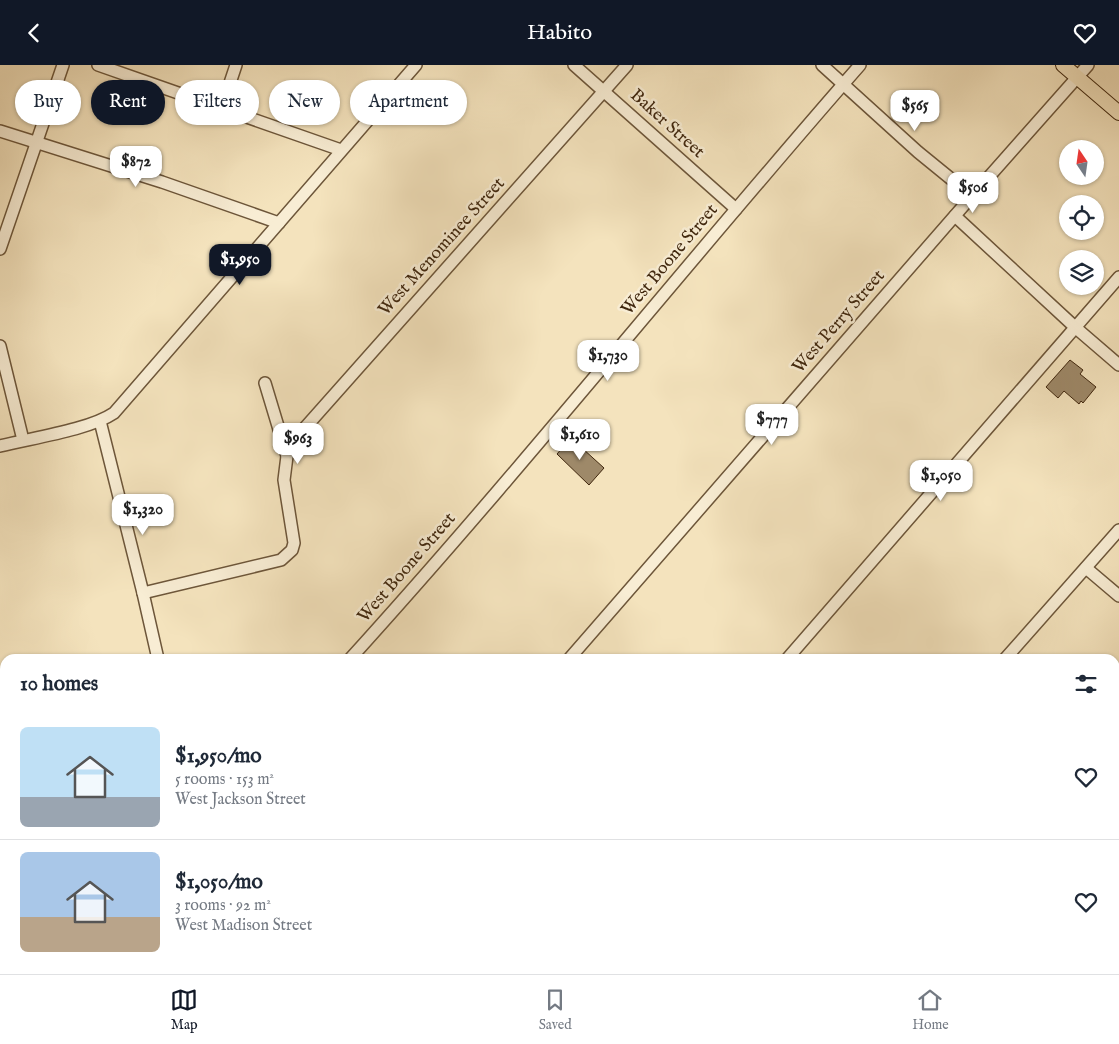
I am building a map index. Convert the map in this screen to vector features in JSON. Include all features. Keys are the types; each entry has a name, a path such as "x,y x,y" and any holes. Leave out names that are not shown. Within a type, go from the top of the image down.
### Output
{"main road":[{"path":"1063,65 1119,113"}],"street":[{"path":"0,249 64,65"},
{"path":"98,65 175,91"},
{"path":"231,80 236,65"},
{"path":"0,446 69,430 100,421 114,413 416,65"},
{"name":"Baker Street","path":"574,65 736,209"},
{"name":"West Menominee Street","path":"287,456 292,444 303,430 627,65"},
{"path":"822,65 918,152 972,195"},
{"name":"West Boone Street","path":"355,654 521,463 860,65"},
{"name":"West Perry Street","path":"573,654 972,195 1088,65"},
{"path":"259,120 341,150"},
{"path":"0,131 162,182 279,223"},
{"path":"955,215 1076,328 1119,365"},
{"path":"791,654 1119,277"},
{"path":"0,347 23,440"},
{"path":"143,593 281,560 292,550 294,543 284,480 287,456 265,383"},
{"path":"100,421 157,654"},
{"path":"1009,654 1063,591 1119,530"},
{"path":"1086,568 1119,596"}],"building":[{"path":"1070,360 1083,370 1080,374 1096,387 1083,403 1081,401 1079,404 1064,391 1058,398 1046,387"},
{"path":"571,438 604,468 589,485 557,454"}]}
